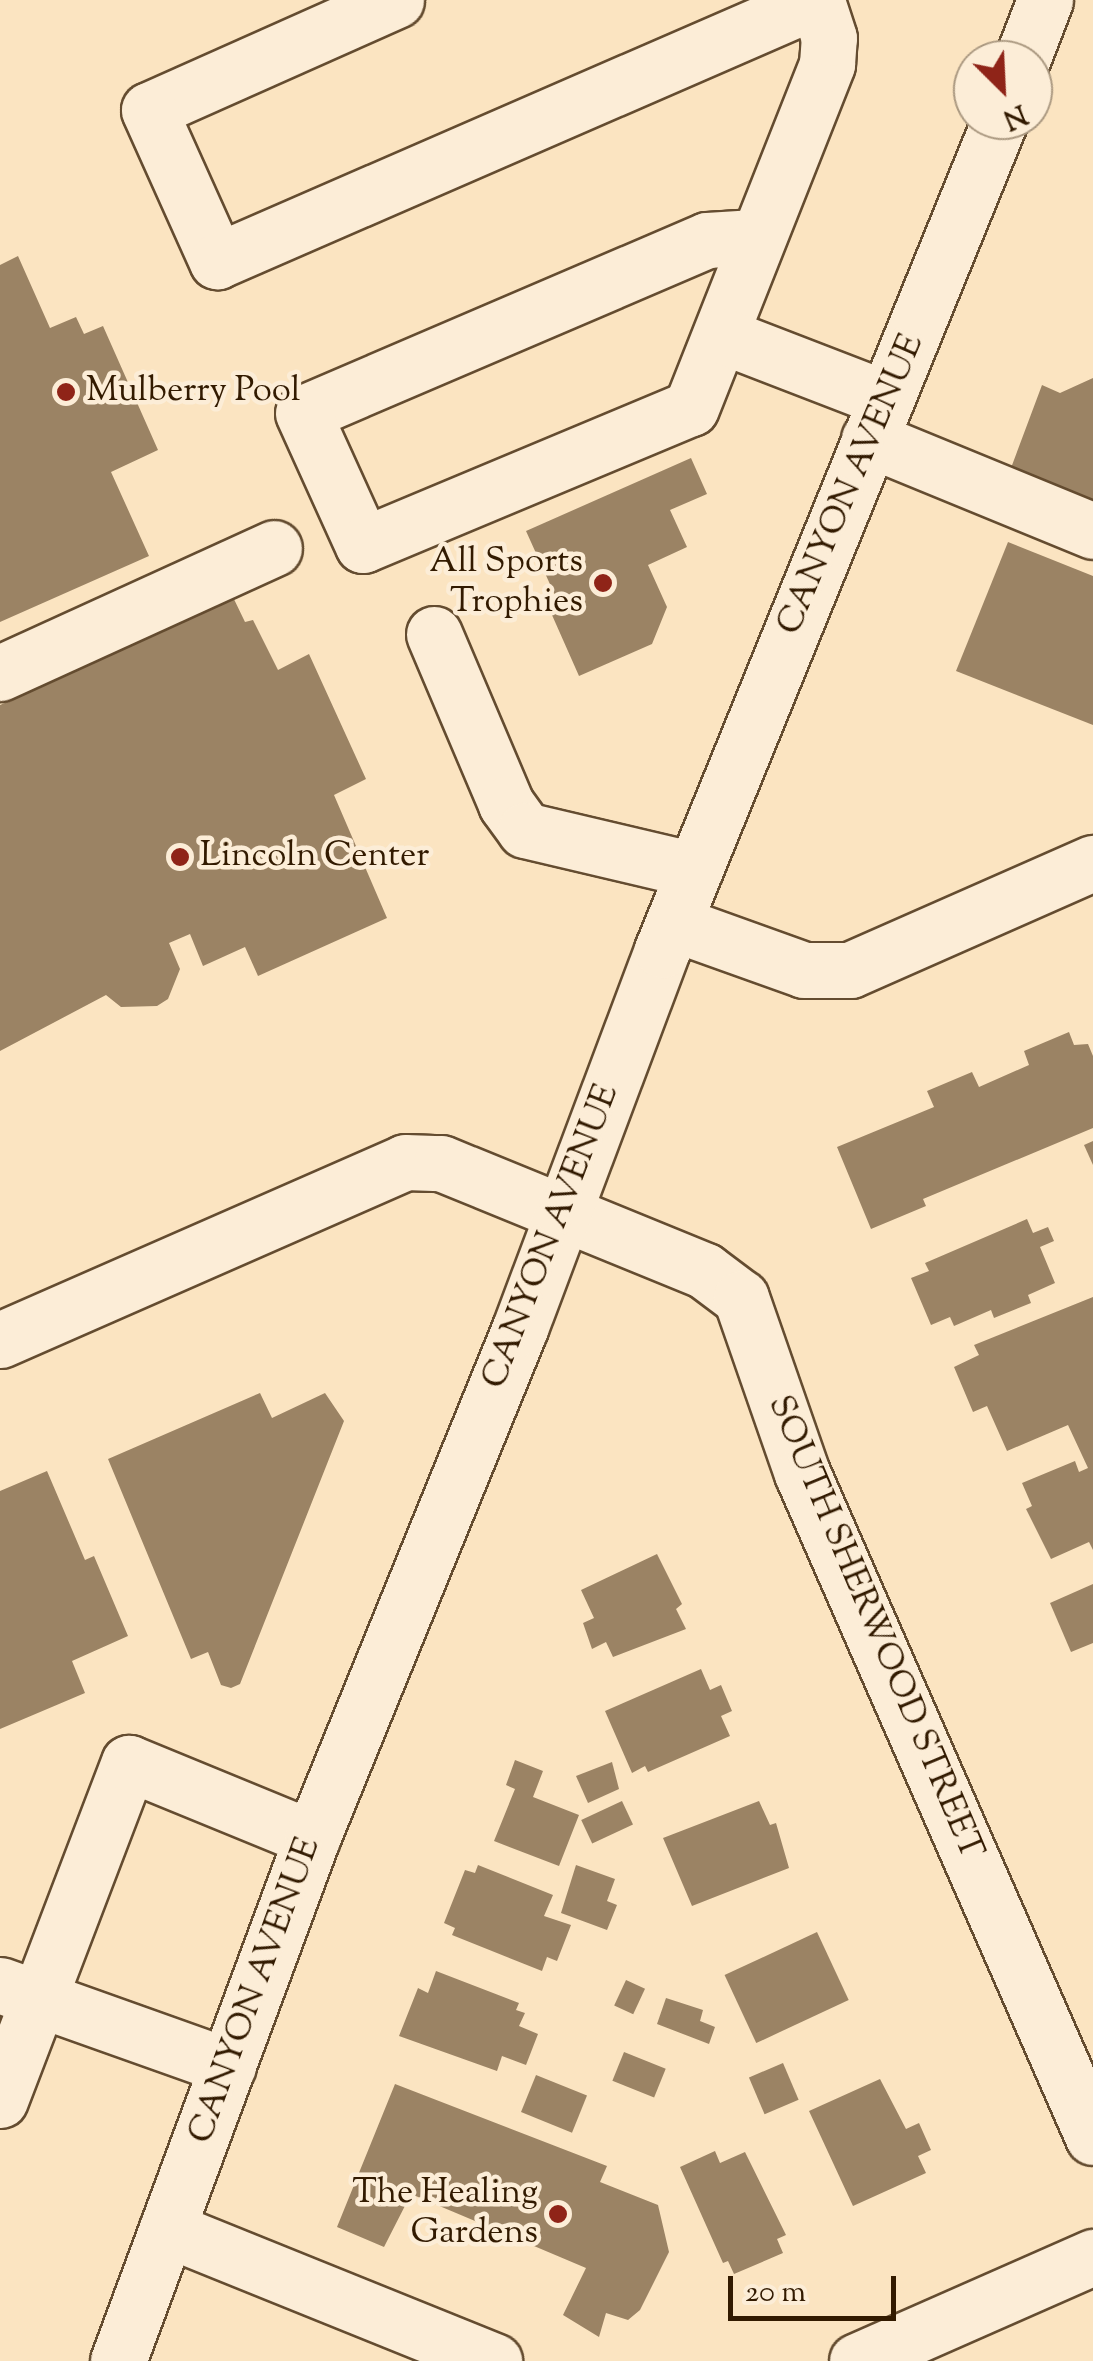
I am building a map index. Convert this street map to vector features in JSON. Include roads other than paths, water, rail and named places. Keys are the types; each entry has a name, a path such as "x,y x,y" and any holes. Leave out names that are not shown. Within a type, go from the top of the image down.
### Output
{"street":[{"path":"396,0 150,110 217,261 817,0 828,38 827,64 754,237 723,336 691,408 676,418 363,546 303,413 707,240 754,237"},
{"path":"1029,40 1044,0"},
{"name":"CANYON AVENUE","path":"118,2361 312,1838 564,1211 694,870 992,140"},
{"path":"723,336 1093,531"},
{"path":"0,674 274,548"},
{"path":"434,634 506,804 525,830 694,870"},
{"path":"673,924 804,970 850,970 1093,863"},
{"name":"SOUTH SHERWOOD STREET","path":"0,1340 405,1162 441,1162 705,1271 741,1298 802,1473 1093,2136"},
{"path":"0,2100 20,1992 129,1763 312,1838"},
{"path":"20,1992 228,2066"},
{"path":"167,2229 494,2361"},
{"path":"857,2361 1093,2257"}],"place":[{"name":"Mulberry Pool","path":"66,392"},
{"name":"All Sports Trophies","path":"603,583"},
{"name":"Lincoln Center","path":"180,857"},
{"name":"The Healing Gardens","path":"558,2214"}]}
